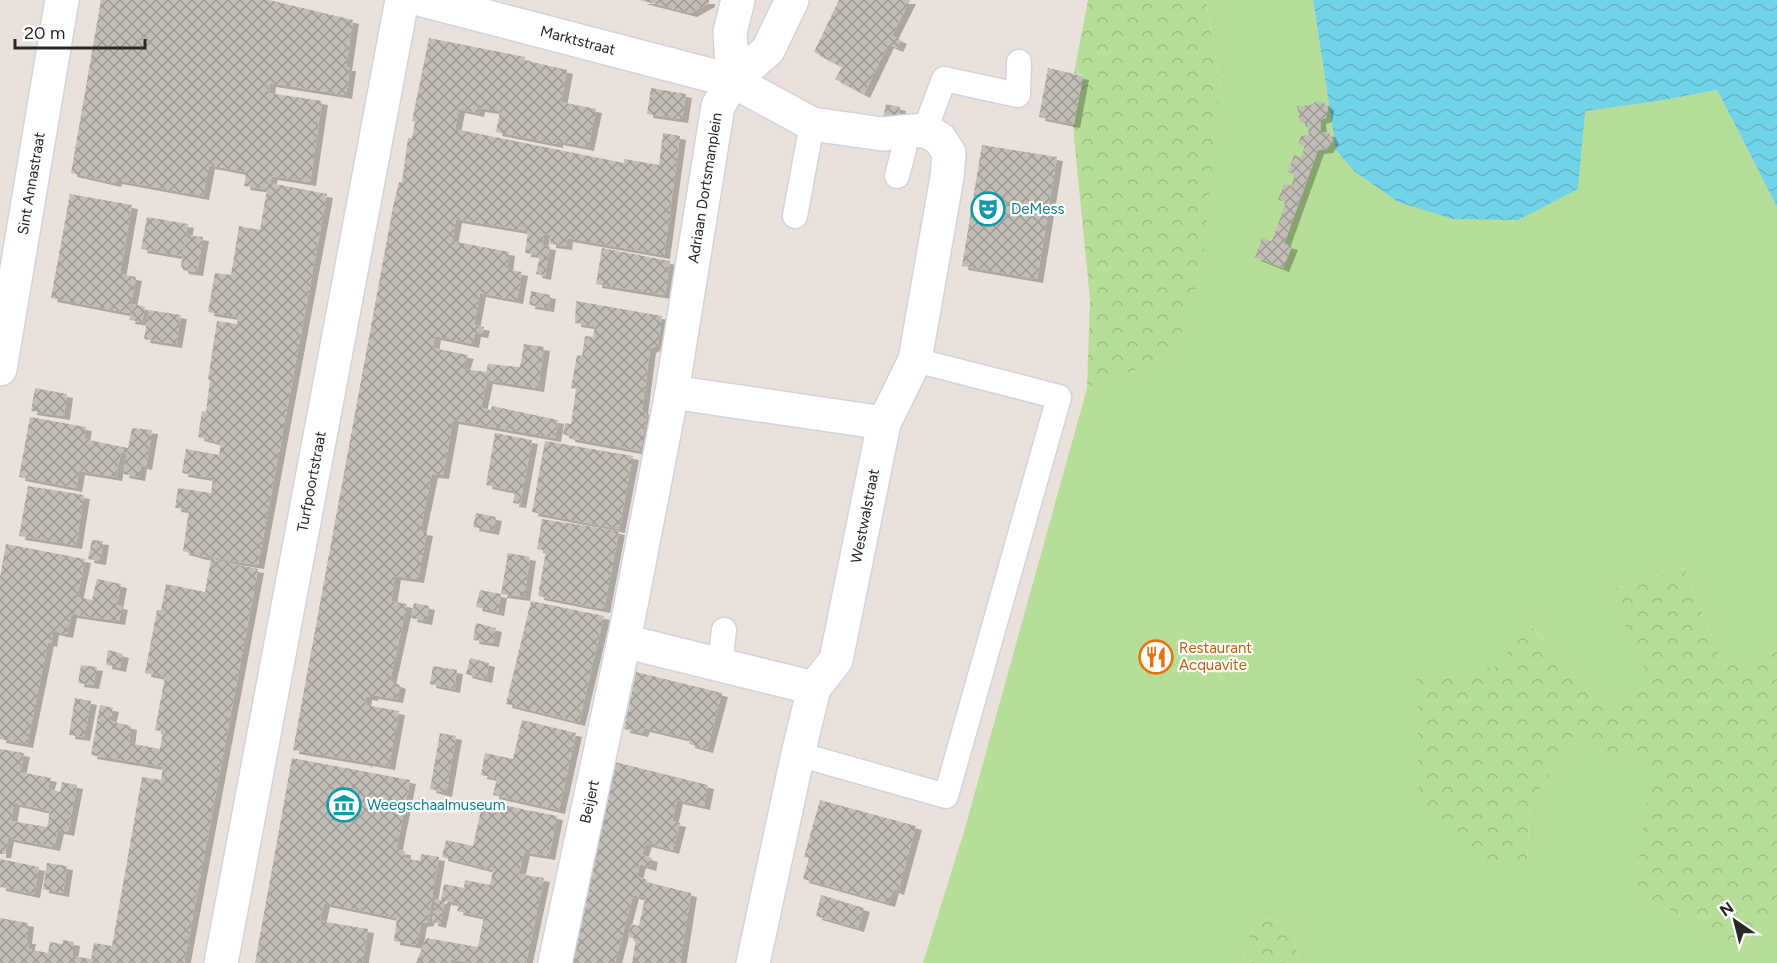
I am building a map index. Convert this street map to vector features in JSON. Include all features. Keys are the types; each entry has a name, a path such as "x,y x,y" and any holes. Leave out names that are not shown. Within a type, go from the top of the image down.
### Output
{"street":[{"name":"Sint Annastraat","path":"0,369 62,0"},
{"name":"Turfpoortstraat","path":"221,963 402,0"},
{"name":"Marktstraat","path":"423,0 734,81"},
{"path":"738,0 730,32 734,81 812,124 882,134 914,131"},
{"name":"Adriaan Dortsmanplein","path":"624,641 672,392 718,106 734,81 768,50 792,0"},
{"name":"Westwalstraat","path":"753,963 814,688 836,660 884,423 915,360 947,177 949,153 940,139 914,131"},
{"path":"672,392 884,423"},
{"path":"624,641 814,688"},
{"name":"Beijert","path":"555,963 624,641"}],"lane":[{"path":"897,176 904,148 944,79 1018,95 1019,62"},
{"path":"795,216 812,124"},
{"path":"798,754 946,796 1059,397 915,360"},
{"path":"720,663 724,630"}],"green space":[{"path":"1088,0 1206,0 1220,85 1202,267 1175,356 1087,388 1090,300 1073,126 1083,75 1074,73"},
{"path":"1206,0 1313,0 1336,150 1717,90 1777,207 1777,651 1724,666 1684,568 1608,591 1655,687 1597,703 1524,617 1527,861 1530,805 1571,743 1653,767 1634,892 1742,947 1777,914 1777,963 1298,963 1293,925 1255,916 1242,963 923,963 965,828 1087,388 1175,356 1220,85"},
{"path":"1684,568 1724,666 1777,651 1777,914 1742,947 1634,892 1652,767 1571,743 1530,805 1527,861 1491,864 1455,847 1419,802 1417,678 1501,666 1523,616 1597,703 1654,687 1608,591"},
{"path":"1255,916 1293,925 1298,963 1242,963"}],"water":[{"path":"1313,0 1777,0 1777,207 1717,90 1585,111 1578,189 1518,220 1453,219 1398,202 1354,171 1336,150"}],"building":[{"path":"101,0 269,0 353,20 346,67 350,67 346,95 270,83 269,93 322,101 310,182 272,176 270,183 327,194 258,565 183,551 189,510 175,508 178,488 211,493 213,478 182,473 186,449 219,455 221,443 198,437 202,411 206,412 210,380 208,379 217,321 237,324 238,317 208,312 215,273 231,275 239,226 260,230 267,189 244,186 246,172 209,165 203,196 116,180 115,183 71,173"},
{"path":"640,0 709,0 709,3 691,13"},
{"path":"839,0 910,0 892,36 901,40 897,48 888,44 864,94 835,79 842,67 814,52"},
{"path":"429,38 525,57 524,60 567,70 561,102 596,109 588,147 557,141 557,144 496,132 500,111 479,108 478,113 459,109 455,129 624,163 624,159 659,165 663,133 680,136 664,255 567,238 566,246 550,244 551,235 544,234 542,245 550,246 545,276 536,274 540,255 525,253 528,231 456,219 452,241 509,252 507,269 522,272 517,300 480,293 474,325 484,327 482,334 475,333 473,344 435,336 433,348 468,355 463,369 486,372 488,364 520,367 524,344 544,347 538,388 487,380 481,408 491,410 492,406 558,420 555,438 453,420 443,475 432,474 420,531 427,532 418,579 395,576 391,601 407,604 390,681 400,685 397,699 366,696 365,705 399,711 389,766 367,762 365,764 365,762 293,750 393,207 399,182 402,182 408,138 412,138 415,122 412,121"},
{"path":"1048,68 1083,76 1074,124 1039,117"},
{"path":"651,88 686,94 682,119 647,114"},
{"path":"1317,101 1323,102 1328,107 1326,118 1320,120 1321,132 1329,133 1333,140 1327,149 1318,150 1284,244 1292,246 1283,268 1255,257 1262,238 1272,241 1286,202 1278,200 1284,184 1291,186 1295,175 1288,172 1294,155 1301,158 1305,146 1298,144 1301,136 1309,135 1307,123 1300,123 1297,106 1311,105"},
{"path":"886,104 900,107 898,121 883,118"},
{"path":"982,145 1057,157 1037,279 962,266"},
{"path":"70,194 132,205 120,274 136,277 129,313 51,298"},
{"path":"147,217 188,224 182,256 141,249"},
{"path":"187,235 203,237 197,272 183,270 181,265"},
{"path":"602,248 670,261 665,295 596,284"},
{"path":"531,291 550,295 548,308 529,305"},
{"path":"576,301 662,316 658,345 650,349 642,410 647,416 641,451 569,438 563,434 565,423 571,424 576,389 571,388 577,355 582,356 585,336 593,337 595,326 575,323"},
{"path":"133,304 145,307 142,322 129,320"},
{"path":"149,310 181,315 176,344 144,339"},
{"path":"35,388 67,394 64,416 31,411"},
{"path":"30,417 86,427 84,439 128,448 132,428 152,430 146,466 141,465 139,477 123,474 127,453 121,452 116,477 79,471 76,488 19,477"},
{"path":"495,433 532,440 520,504 513,503 515,491 486,485"},
{"path":"545,441 633,456 619,529 532,512"},
{"path":"28,486 84,495 76,545 19,536"},
{"path":"476,513 496,517 493,531 473,527"},
{"path":"542,519 619,531 604,609 538,596 546,551 537,549"},
{"path":"92,540 103,541 100,561 88,559"},
{"path":"6,544 85,559 77,597 92,600 97,579 121,584 117,605 122,606 119,621 71,614 67,634 53,631 51,643 48,642 27,744 0,739 0,577"},
{"path":"508,553 530,557 524,597 501,594"},
{"path":"211,559 258,569 184,963 0,963 0,918 28,923 26,940 30,940 28,949 48,953 50,942 62,944 63,940 74,942 72,956 91,959 94,943 112,946 142,777 161,780 163,767 91,755 100,705 113,708 110,721 131,726 129,743 160,749 163,732 155,730 165,677 145,673 157,610 161,610 166,584 205,592"},
{"path":"480,590 501,594 498,612 476,607"},
{"path":"531,601 604,616 579,722 506,704"},
{"path":"414,603 429,606 426,621 411,618"},
{"path":"476,623 496,628 493,643 473,640"},
{"path":"108,650 123,654 120,668 106,665"},
{"path":"470,658 489,663 486,679 466,674"},
{"path":"81,665 97,667 93,685 78,683"},
{"path":"433,666 457,670 454,689 430,684"},
{"path":"636,672 722,693 707,749 689,744 690,739 644,728 642,733 624,729"},
{"path":"75,698 91,701 84,737 69,735"},
{"path":"522,720 576,733 559,810 493,795 497,778 481,775 485,753 513,759"},
{"path":"440,733 456,736 446,793 430,789"},
{"path":"0,749 24,753 20,772 51,778 48,788 60,792 62,782 77,785 68,832 58,830 54,847 8,838 5,854 0,854","holes":["14,803 50,811 47,827 11,821"]},
{"path":"292,758 410,780 396,850 405,851 404,858 420,861 421,854 439,857 428,922 421,923 417,945 394,941 397,918 324,903 320,921 368,929 362,963 255,963"},
{"path":"615,762 708,785 704,806 677,800 672,821 680,823 673,850 646,843 642,855 652,858 650,867 640,864 637,876 647,880 646,882 691,893 680,963 632,963 636,939 628,937 631,924 639,926 645,898 633,895 615,963 565,963"},
{"path":"820,800 916,826 898,891 893,889 889,903 803,879 809,858 804,857"},
{"path":"483,801 557,816 549,856 524,852 519,874 544,878 526,963 471,963 451,959 450,963 416,963 426,938 478,947 484,917 457,911 459,903 445,901 440,924 432,922 436,899 441,900 444,884 464,888 465,880 490,885 493,870 442,857 446,840 473,846"},
{"path":"0,859 39,867 34,894 0,887"},
{"path":"47,863 67,866 63,893 43,889"},
{"path":"821,895 864,908 858,928 816,916"}],"place":[{"name":"DeMess","path":"988,209"},
{"name":"Restaurant Acquavite","path":"1156,657"},
{"name":"Weegschaalmuseum","path":"344,805"}]}
